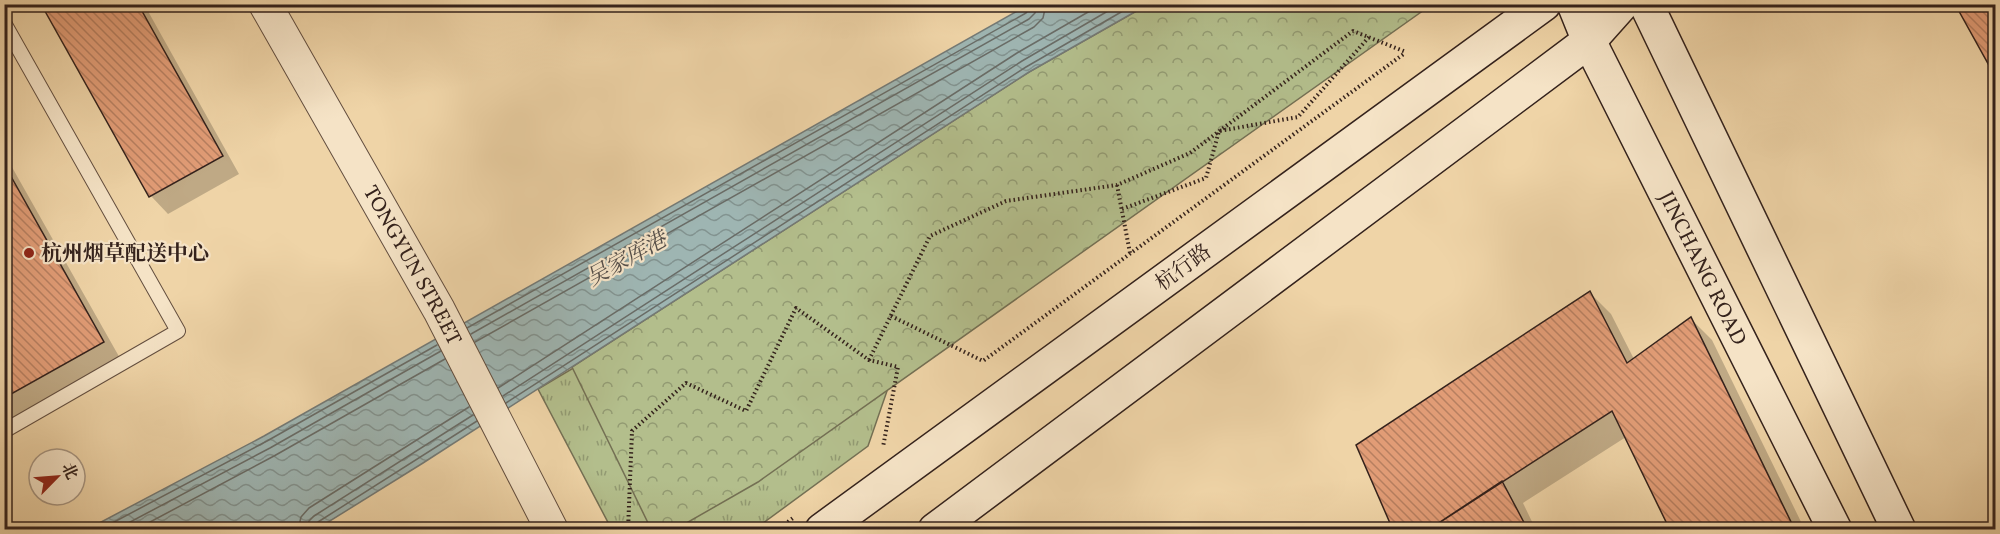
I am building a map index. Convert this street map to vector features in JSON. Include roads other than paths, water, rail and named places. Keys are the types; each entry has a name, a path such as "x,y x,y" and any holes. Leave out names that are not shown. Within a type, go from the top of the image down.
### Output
{"main road":[{"name":"杭行路","path":"809,522 1544,4"},
{"name":"JINCHANG ROAD","path":"1574,4 1589,41 1835,530"},
{"path":"934,530 1589,41 1622,4"},
{"path":"1646,4 1899,530"}],"street":[{"name":"TONGYUN STREET","path":"265,4 439,310 552,530"}],"lane":[{"path":"4,23 178,331 4,431"}],"water":[{"name":"吴家库港","path":"1028,5 1147,5 1029,72 317,529 86,530 264,436"}],"place":[{"name":"杭州烟草配送中心","path":"29,253"}]}
